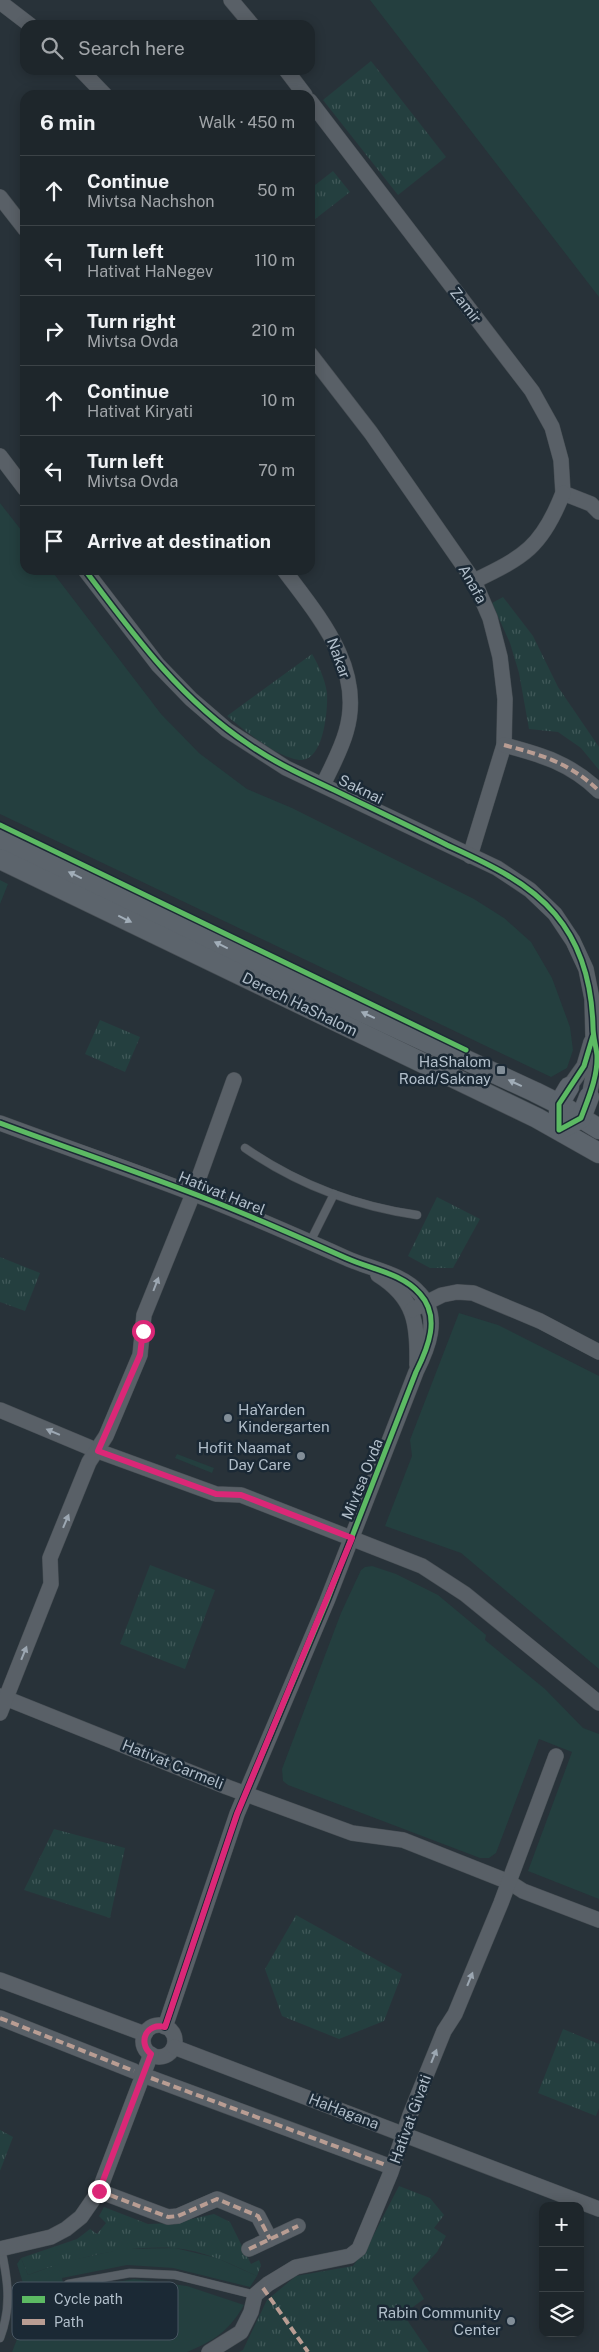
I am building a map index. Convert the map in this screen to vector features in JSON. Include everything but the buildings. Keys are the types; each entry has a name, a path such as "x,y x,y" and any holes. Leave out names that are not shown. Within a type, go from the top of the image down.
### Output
{"street":[{"path":"231,0 248,20"},
{"path":"0,2 23,20"},
{"path":"85,75 100,90"},
{"path":"290,75 301,90"},
{"name":"Zamir","path":"315,108 532,391 552,427 561,460 563,492"},
{"path":"0,197 20,223"},
{"name":"Anafa","path":"315,360 371,433 474,581 490,618 500,657 505,699 504,744 470,856"},
{"path":"0,456 20,482"},
{"path":"474,581 511,563 532,548 548,527 563,492 590,504 599,512"},
{"name":"Saknai","path":"89,575 158,665 209,715 265,756 497,868 530,890 555,914 574,941 586,969 592,998 593,1036 597,1055 589,1097"},
{"name":"Nakar","path":"288,575 329,631 339,649 348,677 351,712 346,733 323,785"},
{"path":"504,744 549,757 586,779 599,791"},
{"name":"Derech HaShalom","path":"0,838 280,974 559,1104 599,1129"},
{"name":"Derech HaShalom","path":"0,859 559,1130 599,1153"},
{"name":"Saknai","path":"569,1087 584,1066 593,1036"},
{"path":"2,1703 51,1584 50,1558 89,1462 98,1451 140,1355 144,1315 193,1194 234,1080"},
{"path":"569,1087 559,1104 559,1130 581,1118 589,1097"},
{"name":"Hativat Harel","path":"0,1123 193,1194 310,1242 405,1282 421,1294 426,1302"},
{"name":"Hativat Harel","path":"360,1264 394,1288 412,1310"},
{"path":"412,1310 447,1293 462,1292 478,1295 540,1321 599,1352"},
{"name":"Mivtsa Ovda","path":"165,2027 196,1931 246,1794 352,1538 416,1372 426,1353 431,1319 426,1302"},
{"name":"Mivtsa Ovda","path":"412,1310 417,1332 416,1372"},
{"path":"0,1410 98,1451 216,1494 241,1495 422,1566 465,1594 599,1703"},
{"name":"Hativat Carmeli","path":"2,1703 352,1833 403,1840 509,1882 523,1891 599,1920"},
{"name":"Hativat Givati","path":"255,2295 268,2284 296,2267 350,2256 356,2253 391,2172 444,2031 455,2014 509,1882 556,1756"},
{"path":"0,1980 145,2034"},
{"path":"0,2018 134,2071"},
{"path":"155,2026 165,2027 173,2034 174,2046 166,2055 156,2057 144,2047 145,2034 155,2026"},
{"name":"HaHagana","path":"174,2046 599,2209"},
{"path":"0,2248 51,2236 66,2229 81,2218 99,2191 151,2054"},
{"path":"151,2078 386,2165"},
{"path":"99,2191 168,2217 178,2216 217,2200 258,2216 270,2239"},
{"path":"249,2249 298,2226"},
{"path":"209,2352 242,2332 251,2312 255,2295"}],"lane":[{"path":"245,1148 279,1170 334,1194 374,1207 417,1215"},
{"path":"310,1242 334,1194"},
{"path":"0,2248 9,2299 6,2321 0,2338"},
{"path":"79,2282 130,2273 175,2274 255,2295"}],"green space":[{"path":"370,0 599,0 599,297"},
{"path":"371,61 446,157 398,195 323,100"},
{"path":"333,171 350,192 315,219 315,185"},
{"path":"0,503 20,529 20,575 55,575 161,714 199,753 247,789 292,808 474,899 504,918 531,942 552,978 570,1027 573,1050 567,1068 551,1077 0,814"},
{"path":"503,597 533,636 558,687 599,747 599,770 581,748 558,732 529,729 519,673 510,643 492,603"},
{"path":"312,654 325,683 327,710 320,743 315,751 309,757 302,760 293,759 273,750 227,716"},
{"path":"0,880 8,884 0,904"},
{"path":"100,1020 140,1037 125,1072 85,1054"},
{"path":"437,1197 480,1219 453,1268 430,1268 408,1256"},
{"path":"0,1257 40,1273 25,1311 0,1302"},
{"path":"459,1313 498,1325 599,1376 599,1669 461,1553 385,1526 412,1456 410,1440"},
{"path":"177,1454 214,1468 212,1473 175,1458"},
{"path":"150,1565 215,1590 185,1669 120,1644"},
{"path":"372,1566 396,1574 438,1595 486,1635 485,1640 545,1689 583,1728 599,1734 599,1899 528,1871 572,1752 539,1739 496,1853 489,1858 480,1858 288,1785 283,1781 282,1769 341,1613 361,1570"},
{"path":"54,1829 125,1848 110,1918 24,1890"},
{"path":"296,1915 402,1974 384,2021 339,2039 282,2016 265,1969"},
{"path":"563,2029 599,2044 599,2108 596,2116 538,2093"},
{"path":"0,2130 13,2137 0,2171"},
{"path":"399,2186 430,2198 444,2215 434,2228 446,2236 437,2252 412,2279 424,2299 403,2314 429,2352 239,2352 243,2350 267,2300 296,2276 353,2266 371,2240"},
{"path":"104,2207 148,2224 173,2223 214,2214 230,2222 251,2264 259,2260 261,2265 257,2276 217,2258 185,2249 174,2248 136,2249 100,2254 63,2263 28,2275 21,2258 77,2239 90,2229 97,2234 106,2223 99,2216"},
{"path":"175,2248 217,2258 257,2276 250,2287 173,2268 127,2265 62,2278 63,2282 23,2282 17,2264 21,2258 28,2275 67,2261 122,2249"},
{"path":"134,2279 157,2282 117,2282"},
{"path":"178,2285 244,2305 239,2314 220,2334 205,2344 187,2352 12,2352 17,2340 178,2340"}],"marked path":[{"path":"504,745 555,761 577,773 599,791"},
{"path":"0,2018 134,2071"},
{"path":"151,2078 386,2165"},
{"path":"99,2191 168,2217 178,2216 217,2199 258,2216 270,2239"},
{"path":"249,2249 298,2226"},
{"path":"263,2288 308,2352"}],"cycle path":[{"path":"89,575 159,664 179,686 223,726 258,751 290,769 505,874 532,892 555,914 573,940 584,968 591,997 593,1034 597,1055 594,1080 581,1118 559,1130 559,1104 584,1066 593,1036"},
{"path":"0,825 466,1050"},
{"path":"0,1123 210,1200 346,1258 395,1276 413,1287 420,1294 430,1313 430,1333 425,1353 327,1601 237,1814 165,2027"}],"place":[{"name":"HaShalom Road/Saknay","path":"501,1070"},
{"name":"HaYarden Kindergarten","path":"228,1418"},
{"name":"Hofit Naamat Day Care","path":"301,1456"},
{"name":"Rabin Community Center","path":"511,2321"}],"route":[{"path":"99,2191 151,2054 144,2047 144,2037 150,2028 155,2026 165,2027 237,1814 327,1602 352,1538 241,1495 216,1494 98,1451 140,1355 143,1331"}]}
